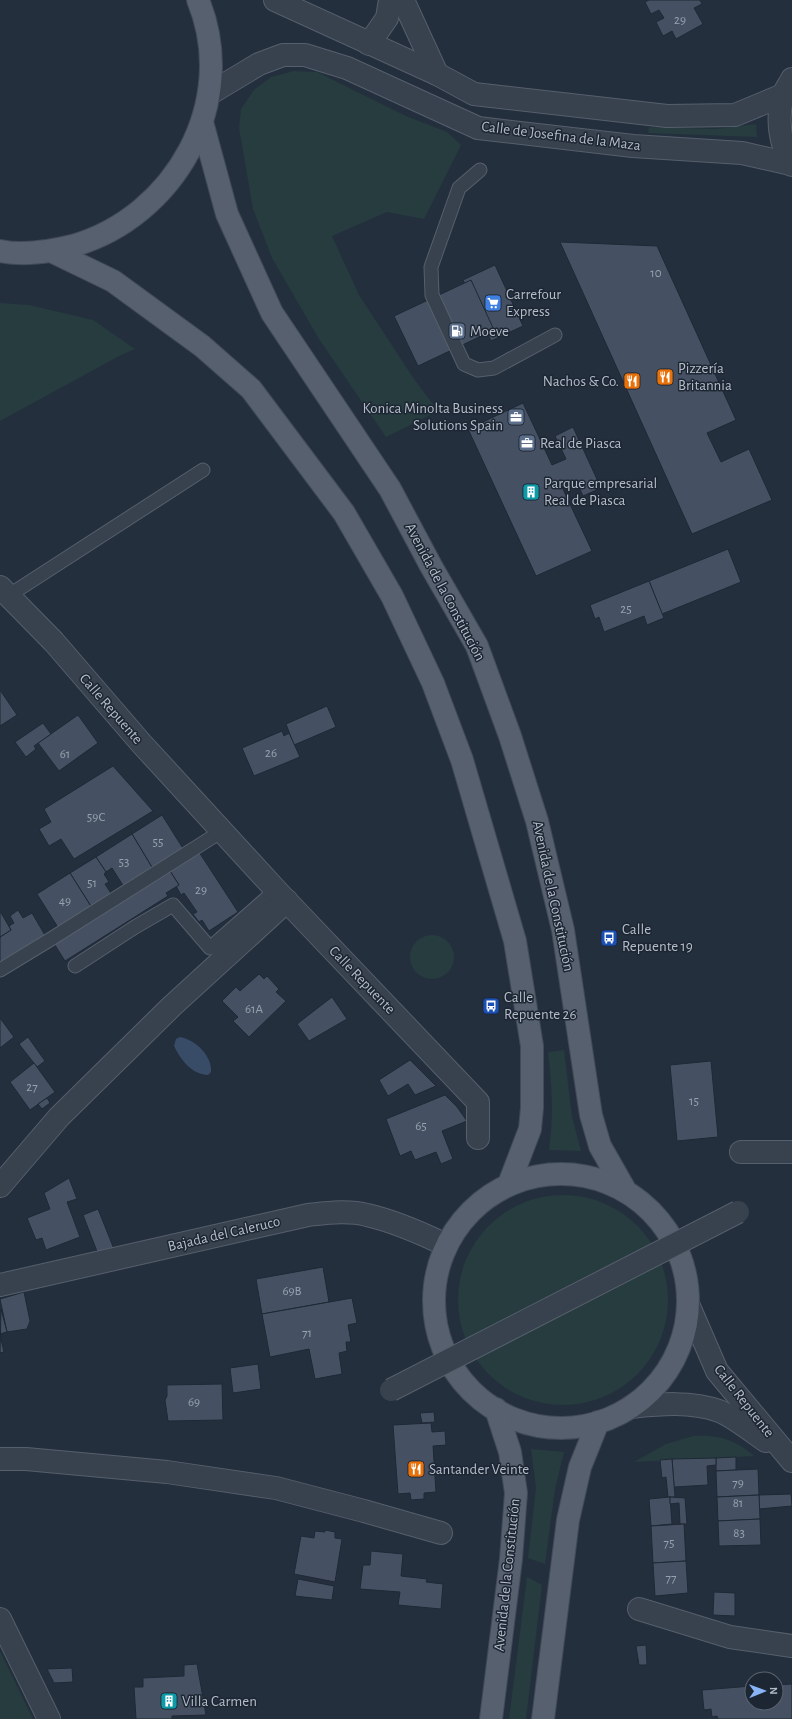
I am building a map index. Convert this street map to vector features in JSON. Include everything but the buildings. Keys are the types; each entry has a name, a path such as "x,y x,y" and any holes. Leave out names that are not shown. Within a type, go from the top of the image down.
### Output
{"main road":[{"path":"0,251 14,253 51,251 91,240 128,221 160,194 185,160 202,122 209,94 211,65 208,36 198,0"},
{"name":"Avenida de la Constitución","path":"202,122 227,214 272,313 390,489 431,566 477,646 510,736 537,821 563,930 591,1115 600,1146 624,1190"},
{"path":"51,251 113,281 202,346 251,389 344,513 392,596 433,683 462,760 515,941 532,1046 532,1108 530,1129 509,1184"},
{"path":"570,1174 594,1178 624,1190 649,1208 672,1239 684,1269 688,1304 686,1333 675,1358 663,1378 650,1394 631,1407 598,1422 562,1429 531,1424 496,1409 472,1390 452,1365 439,1337 434,1306 436,1274 446,1245 462,1220 483,1199 509,1184 539,1175 570,1174"},
{"name":"Avenida de la Constitución","path":"491,1719 511,1559 516,1493 510,1452 496,1409"},
{"path":"543,1719 568,1520 580,1468 598,1422"}],"street":[{"path":"275,0 437,74 474,94 666,116 735,115 788,87"},
{"path":"369,44 387,18 390,0"},
{"path":"403,0 437,74"},
{"name":"Calle de Josefina de la Maza","path":"209,94 259,64 283,55 305,55 347,68 478,128 633,146 742,153 792,164"},
{"path":"788,87 779,119 782,142 792,164"},
{"name":"Calle Repuente","path":"4,592 54,642 141,743 281,895 478,1102 478,1138"},
{"path":"0,1186 59,1117 172,1006 281,895"},
{"path":"741,1152 792,1152"},
{"name":"Bajada del Caleruco","path":"0,1285 308,1215 336,1212 367,1214 413,1230 446,1245"},
{"path":"391,1390 738,1212"},
{"name":"Calle Repuente","path":"688,1304 717,1371 788,1457"},
{"name":"Calle Repuente","path":"631,1407 663,1404 694,1405 721,1411 788,1457"},
{"path":"0,1458 167,1472 276,1488 441,1533"},
{"path":"639,1610 730,1637 792,1646"},
{"path":"0,1619 49,1719"}],"lane":[{"path":"480,170 459,188 431,267 432,295 464,364 478,370 494,368 555,335"},
{"path":"4,592 203,470"},
{"path":"0,970 222,831"},
{"path":"75,966 135,927 173,905 210,948 281,895"}],"green space":[{"path":"294,71 317,72 406,116 447,132 461,145 424,219 387,212 332,236 359,295 414,379 438,411 386,437 319,339 272,258 253,209 239,128 241,109 254,90 271,77"},
{"path":"756,124 757,137 648,133 649,127 716,129"},
{"path":"0,303 29,305 93,320 135,349 121,355 0,421"},
{"path":"428,935 436,935 441,936 448,941 453,948 453,966 448,973 441,978 428,979 420,976 413,969 410,961 410,953 413,945 420,938"},
{"path":"564,1050 572,1117 581,1151 549,1150 552,1126 552,1101 548,1052"},
{"path":"563,1195 583,1197 603,1203 621,1213 637,1226 650,1242 660,1260 666,1280 668,1300 666,1320 660,1340 650,1358 637,1374 621,1387 603,1397 583,1403 563,1405 543,1403 523,1397 505,1387 489,1374 476,1358 466,1340 460,1320 458,1300 460,1280 466,1260 476,1242 489,1226 505,1213 523,1203 543,1197"},
{"path":"693,1436 711,1436 726,1439 747,1450 754,1456 634,1462 666,1444"},
{"path":"531,1449 564,1452 555,1489 545,1564 528,1558 536,1488"},
{"path":"527,1577 542,1585 526,1719 509,1719"},
{"path":"0,1651 33,1719 0,1719"}],"water":[{"path":"180,1037 192,1041 206,1055 211,1066 211,1072 208,1075 196,1072 183,1061 174,1046 176,1039"}],"place":[{"name":"Carrefour Express","path":"493,303"},
{"name":"Moeve","path":"457,331"},
{"name":"Pizzería Britannia","path":"665,377"},
{"name":"Nachos & Co.","path":"632,381"},
{"name":"Konica Minolta Business Solutions Spain","path":"516,417"},
{"name":"Real de Piasca","path":"527,443"},
{"name":"Parque empresarial Real de Piasca","path":"531,492"},
{"name":"Calle Repuente 19","path":"609,938"},
{"name":"Calle Repuente 26","path":"491,1006"},
{"name":"Santander Veinte","path":"416,1469"},
{"name":"Villa Carmen","path":"169,1701"}]}
